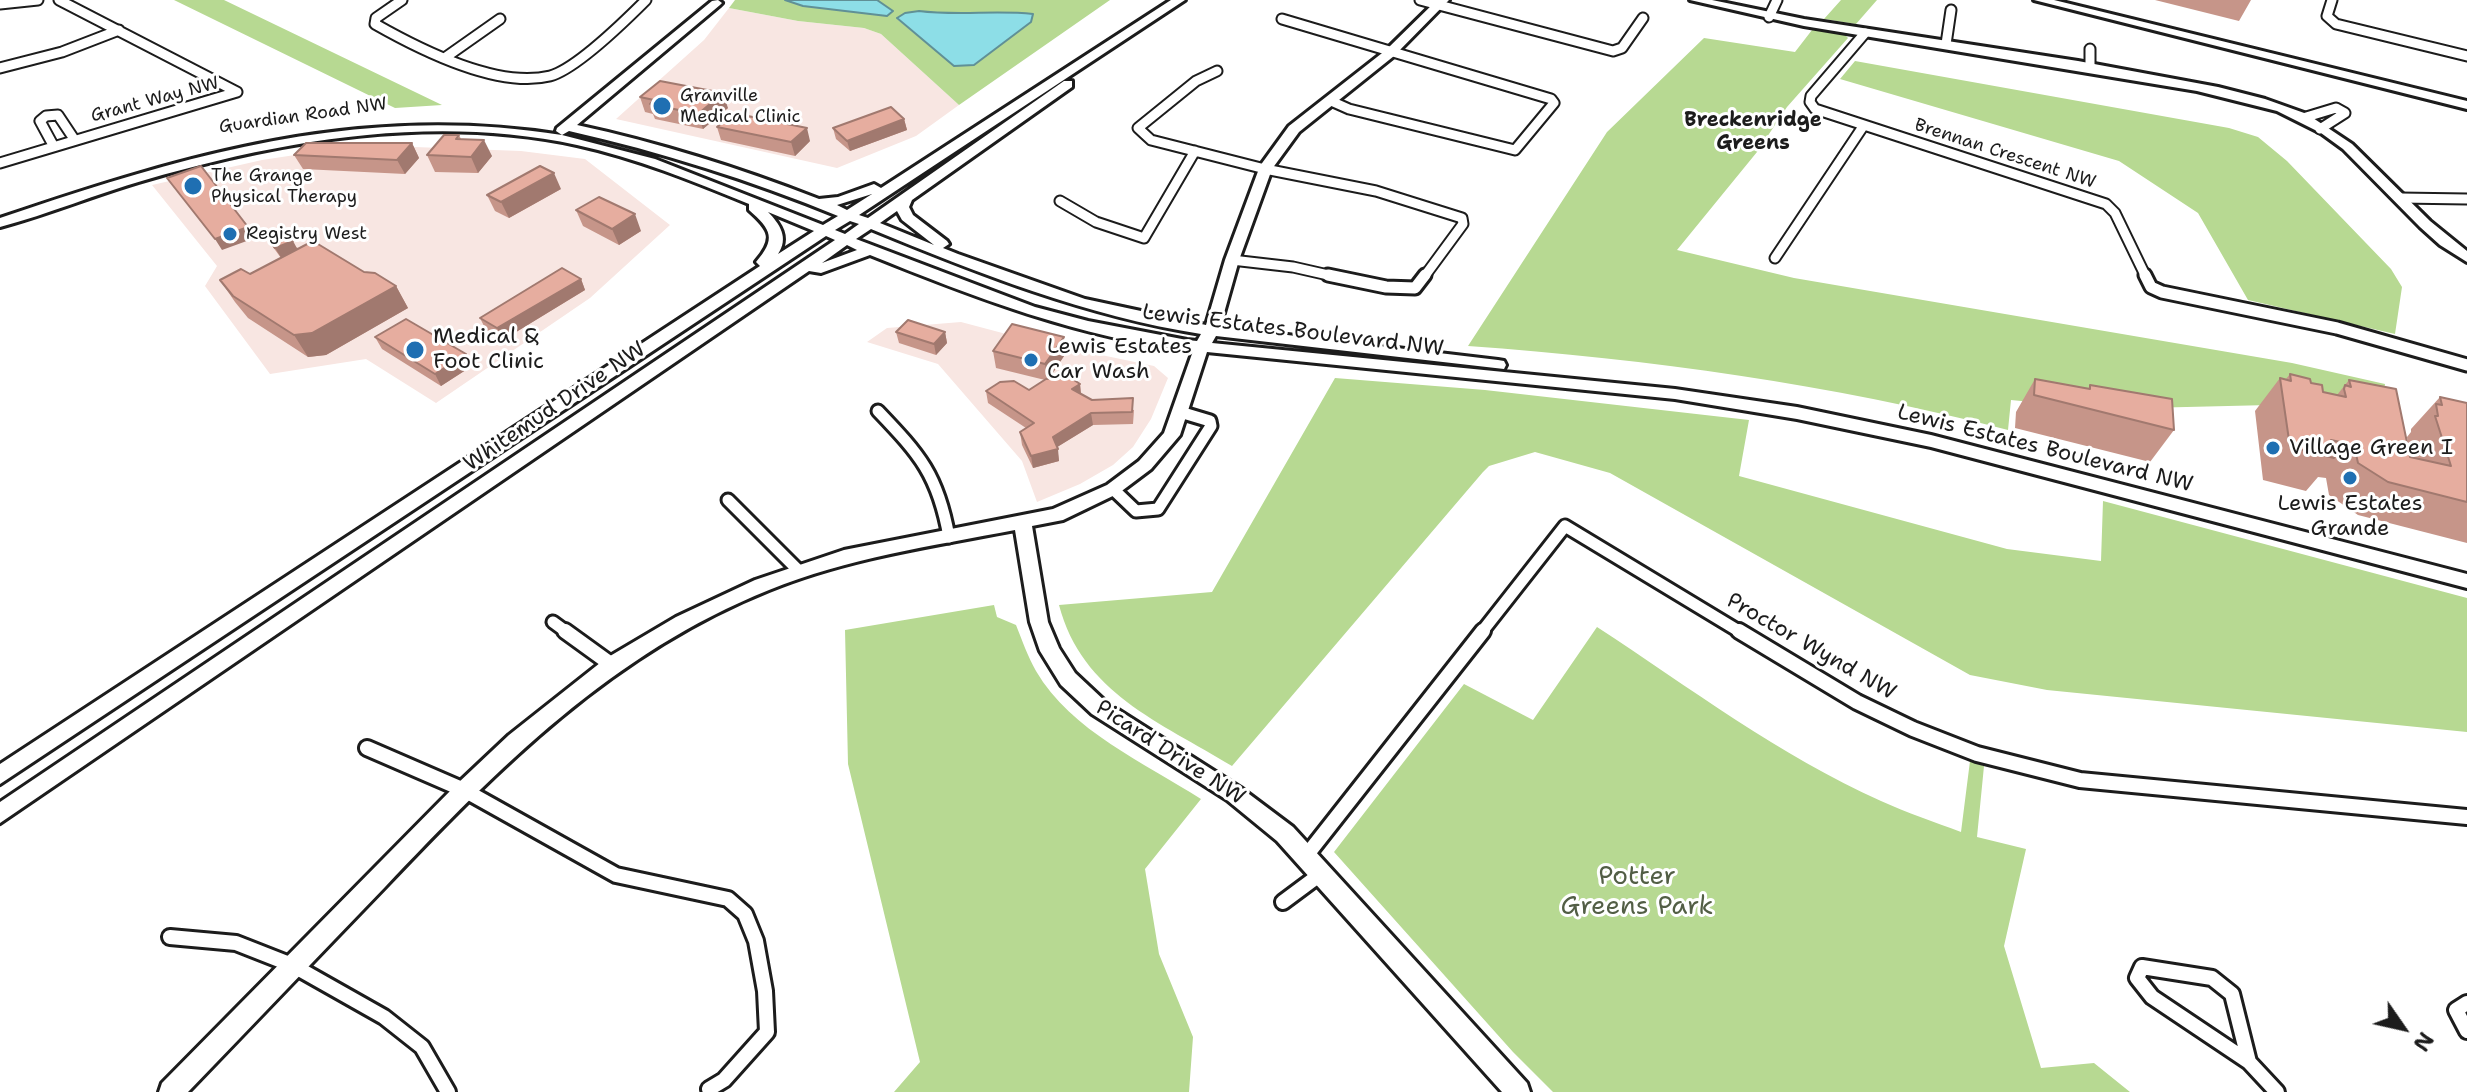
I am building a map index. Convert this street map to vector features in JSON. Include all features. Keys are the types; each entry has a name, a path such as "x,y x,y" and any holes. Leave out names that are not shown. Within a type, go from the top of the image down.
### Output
{"main road":[{"name":"Whitemud Drive NW","path":"0,814 770,290 853,226 903,178 1179,0"},
{"path":"1696,0 1769,17 2090,67 2244,96 2303,118 2346,146 2438,236 2467,258"},
{"path":"2040,0 2096,8"},
{"path":"2055,0 2096,8 2110,16 2467,106"},
{"path":"2110,16 2118,0"},
{"path":"574,132 718,1"},
{"path":"171,1092 464,790 516,741 612,665 719,604 799,571 890,547 1023,524 1057,515 1113,489 1160,451 1172,435 1265,169 1294,129 1390,53 1439,3"},
{"name":"Whitemud Drive NW","path":"853,226 906,198 1027,115 1132,32"},
{"name":"Guardian Road NW","path":"0,212 156,162 303,130 380,121 452,119 514,121 685,155 816,203 853,226"},
{"name":"Guardian Road NW","path":"0,223 179,164 303,139 428,129 496,130 554,137 574,132 825,231 853,226"},
{"path":"853,226 946,159 974,132"},
{"path":"657,165 696,172 853,226 1012,289 1061,296"},
{"path":"816,203 846,199 903,178"},
{"path":"718,300 729,286 770,257 778,243 771,222 742,198"},
{"path":"906,198 902,207 907,217 929,237 967,262"},
{"name":"Lewis Estates Boulevard NW","path":"853,226 870,250 1031,311 1206,339 1607,386 1797,413 1931,441 2467,581"},
{"name":"Lewis Estates Boulevard NW","path":"853,226 1061,296 1206,339"},
{"name":"Whitemud Drive NW","path":"0,775 825,231"},
{"path":"770,290 831,262 870,250"},
{"name":"Picard Drive NW","path":"1023,524 1039,622 1050,651 1068,679 1114,719 1255,809 1322,873 1518,1092"}],"street":[{"path":"0,4 38,0"},
{"name":"Grant Way NW","path":"0,163 237,92 59,0"},
{"path":"402,0 376,18 375,24 446,57 486,71 550,76 624,21 646,0"},
{"path":"1420,0 1613,51 1622,48 1643,18"},
{"path":"1769,17 1777,0"},
{"path":"2332,0 2327,16 2330,21 2467,56"},
{"path":"1946,44 1951,10"},
{"path":"446,57 500,19"},
{"path":"1282,19 1551,99 1554,103 1515,150 1349,109 1331,101"},
{"path":"0,68 62,52 119,30"},
{"name":"Brennan Crescent NW","path":"1865,33 1811,96 1810,102 1815,109 2106,204 2115,213 2151,287 2162,292 2326,325 2467,365"},
{"path":"2090,49 2090,67"},
{"path":"1217,71 1196,81 1138,128 1151,140 1265,169 1376,191 1462,218 1463,224 1415,288 1386,287 1293,267 1232,260"},
{"path":"2303,118 2325,109 2336,108 2345,113 2320,129"},
{"path":"53,145 40,121 51,115 58,115 74,139"},
{"path":"1775,258 1864,125"},
{"path":"1060,201 1096,222 1144,238 1195,151"},
{"path":"2400,198 2467,199"},
{"path":"878,411 928,466 939,485 949,537"},
{"path":"1113,489 1136,511 1158,509 1211,426 1203,418 1180,412"},
{"path":"728,500 799,571"},
{"name":"Proctor Wynd NW","path":"1306,856 1565,526 1857,702 1913,729 1977,754 2080,780 2467,817"},
{"path":"553,622 612,665"},
{"path":"367,748 464,790 616,875 724,896 738,905 751,927 767,1004 767,1032 724,1080 709,1089"},
{"path":"1283,902 1322,873"},
{"path":"170,937 236,943 292,965 384,1017 422,1047 448,1092"},
{"path":"2249,1062 2232,994 2212,978 2142,967 2137,978 2152,997 2249,1062 2277,1092"},
{"path":"2467,1003 2456,1010 2467,1031"}],"shaded area":[{"path":"729,8 798,21 864,28 881,34 959,105 916,136 837,168 616,119 704,40"},
{"path":"361,145 521,151 585,159 670,225 590,298 436,403 366,359 270,374 205,286 217,266 152,185 262,160"},
{"path":"961,322 1154,366 1168,378 1151,419 1133,447 1113,465 1080,484 1037,502 1022,461 938,364 867,342 887,328"}],"green space":[{"path":"174,0 224,0 442,105 395,108"},
{"path":"735,0 785,0 803,6 887,16 893,11 877,0 1110,0 959,105 881,34 864,28 798,21 729,8","holes":["919,11 955,15 1012,12 1033,15 1031,22 974,65 953,65 897,19"]},
{"path":"1841,0 1877,0 1856,24 1824,19"},
{"path":"1812,30 1844,34 1848,38 1787,107 1757,152 1677,250 1794,278 2292,363 2385,384 2381,409 2311,404 2103,409 2011,400 2008,430 1875,399 1740,376 1604,358 1468,346 1607,132 1704,38 1795,52"},
{"path":"1855,61 2229,128 2258,137 2287,161 2391,269 2402,287 2395,334 2248,300 2198,213 2119,161 1840,79"},
{"path":"1335,378 1485,390 1749,420 1739,476 2007,549 2101,561 2103,501 2467,598 2467,732 2047,690 1970,675 1610,473 1535,452 1489,466 1483,472 1232,766 1152,719 1105,683 1070,635 1059,605 1212,592"},
{"path":"994,605 997,617 1016,625 1036,671 1069,711 1111,744 1201,799 1145,869 1159,954 1193,1037 1189,1092 894,1092 920,1062 848,764 845,630"},
{"name":"Potter Greens Park","path":"1597,627 1736,720 1807,763 1881,801 1961,832 1970,761 1984,766 1977,837 2026,849 2004,946 2041,1068 2094,1063 2130,1092 1553,1092 1513,1052 1334,852 1464,684 1533,720"}],"water":[{"path":"785,0 877,0 893,11 887,16 803,6"},
{"path":"919,11 1033,14 1031,22 974,65 954,66 897,18"}],"building":[{"path":"660,81 723,93 698,114 650,104 654,100 640,97"},
{"path":"891,107 904,119 847,141 833,128"},
{"path":"733,113 807,128 791,142 717,127"},
{"path":"444,135 459,135 456,139 484,140 471,157 427,155"},
{"path":"306,143 412,143 397,160 294,155"},
{"path":"201,166 248,227 215,239 167,178"},
{"path":"540,166 554,173 501,202 487,195"},
{"path":"599,197 635,214 612,229 576,210"},
{"path":"282,229 293,241 275,248 265,236"},
{"path":"313,241 364,272 375,273 396,286 312,333 294,335 233,296 220,280 241,269 250,274"},
{"path":"562,268 581,279 497,328 480,318"},
{"path":"406,319 466,354 435,374 375,337"},
{"path":"908,320 945,332 934,344 896,332"},
{"path":"1012,324 1064,337 1045,364 993,351"},
{"path":"2290,374 2322,385 2323,392 2346,397 2344,389 2345,385 2351,387 2349,380 2396,389 2410,457 2451,466 2435,416 2438,416 2436,404 2442,405 2440,397 2467,403 2467,502 2388,482 2358,463 2354,445 2331,440 2334,458 2290,447 2280,378 2291,381"},
{"path":"1071,378 1080,384 1072,389 1092,400 1133,398 1132,412 1091,413 1053,437 1058,449 1031,456 1020,432 1034,423 986,391 1000,382 1014,381 1029,390 1046,379"},
{"path":"2035,379 2172,399 2174,430 2034,395"}],"place":[{"name":"Granville Medical Clinic","path":"662,106"},
{"name":"The Grange Physical Therapy","path":"193,186"},
{"name":"Registry West","path":"230,234"},
{"name":"Medical & Foot Clinic","path":"415,350"},
{"name":"Lewis Estates Car Wash","path":"1031,360"},
{"name":"Village Green I","path":"2273,448"},
{"name":"Lewis Estates Grande","path":"2350,478"}],"district":[{"name":"Breckenridge Greens","path":"1753,132"}]}
